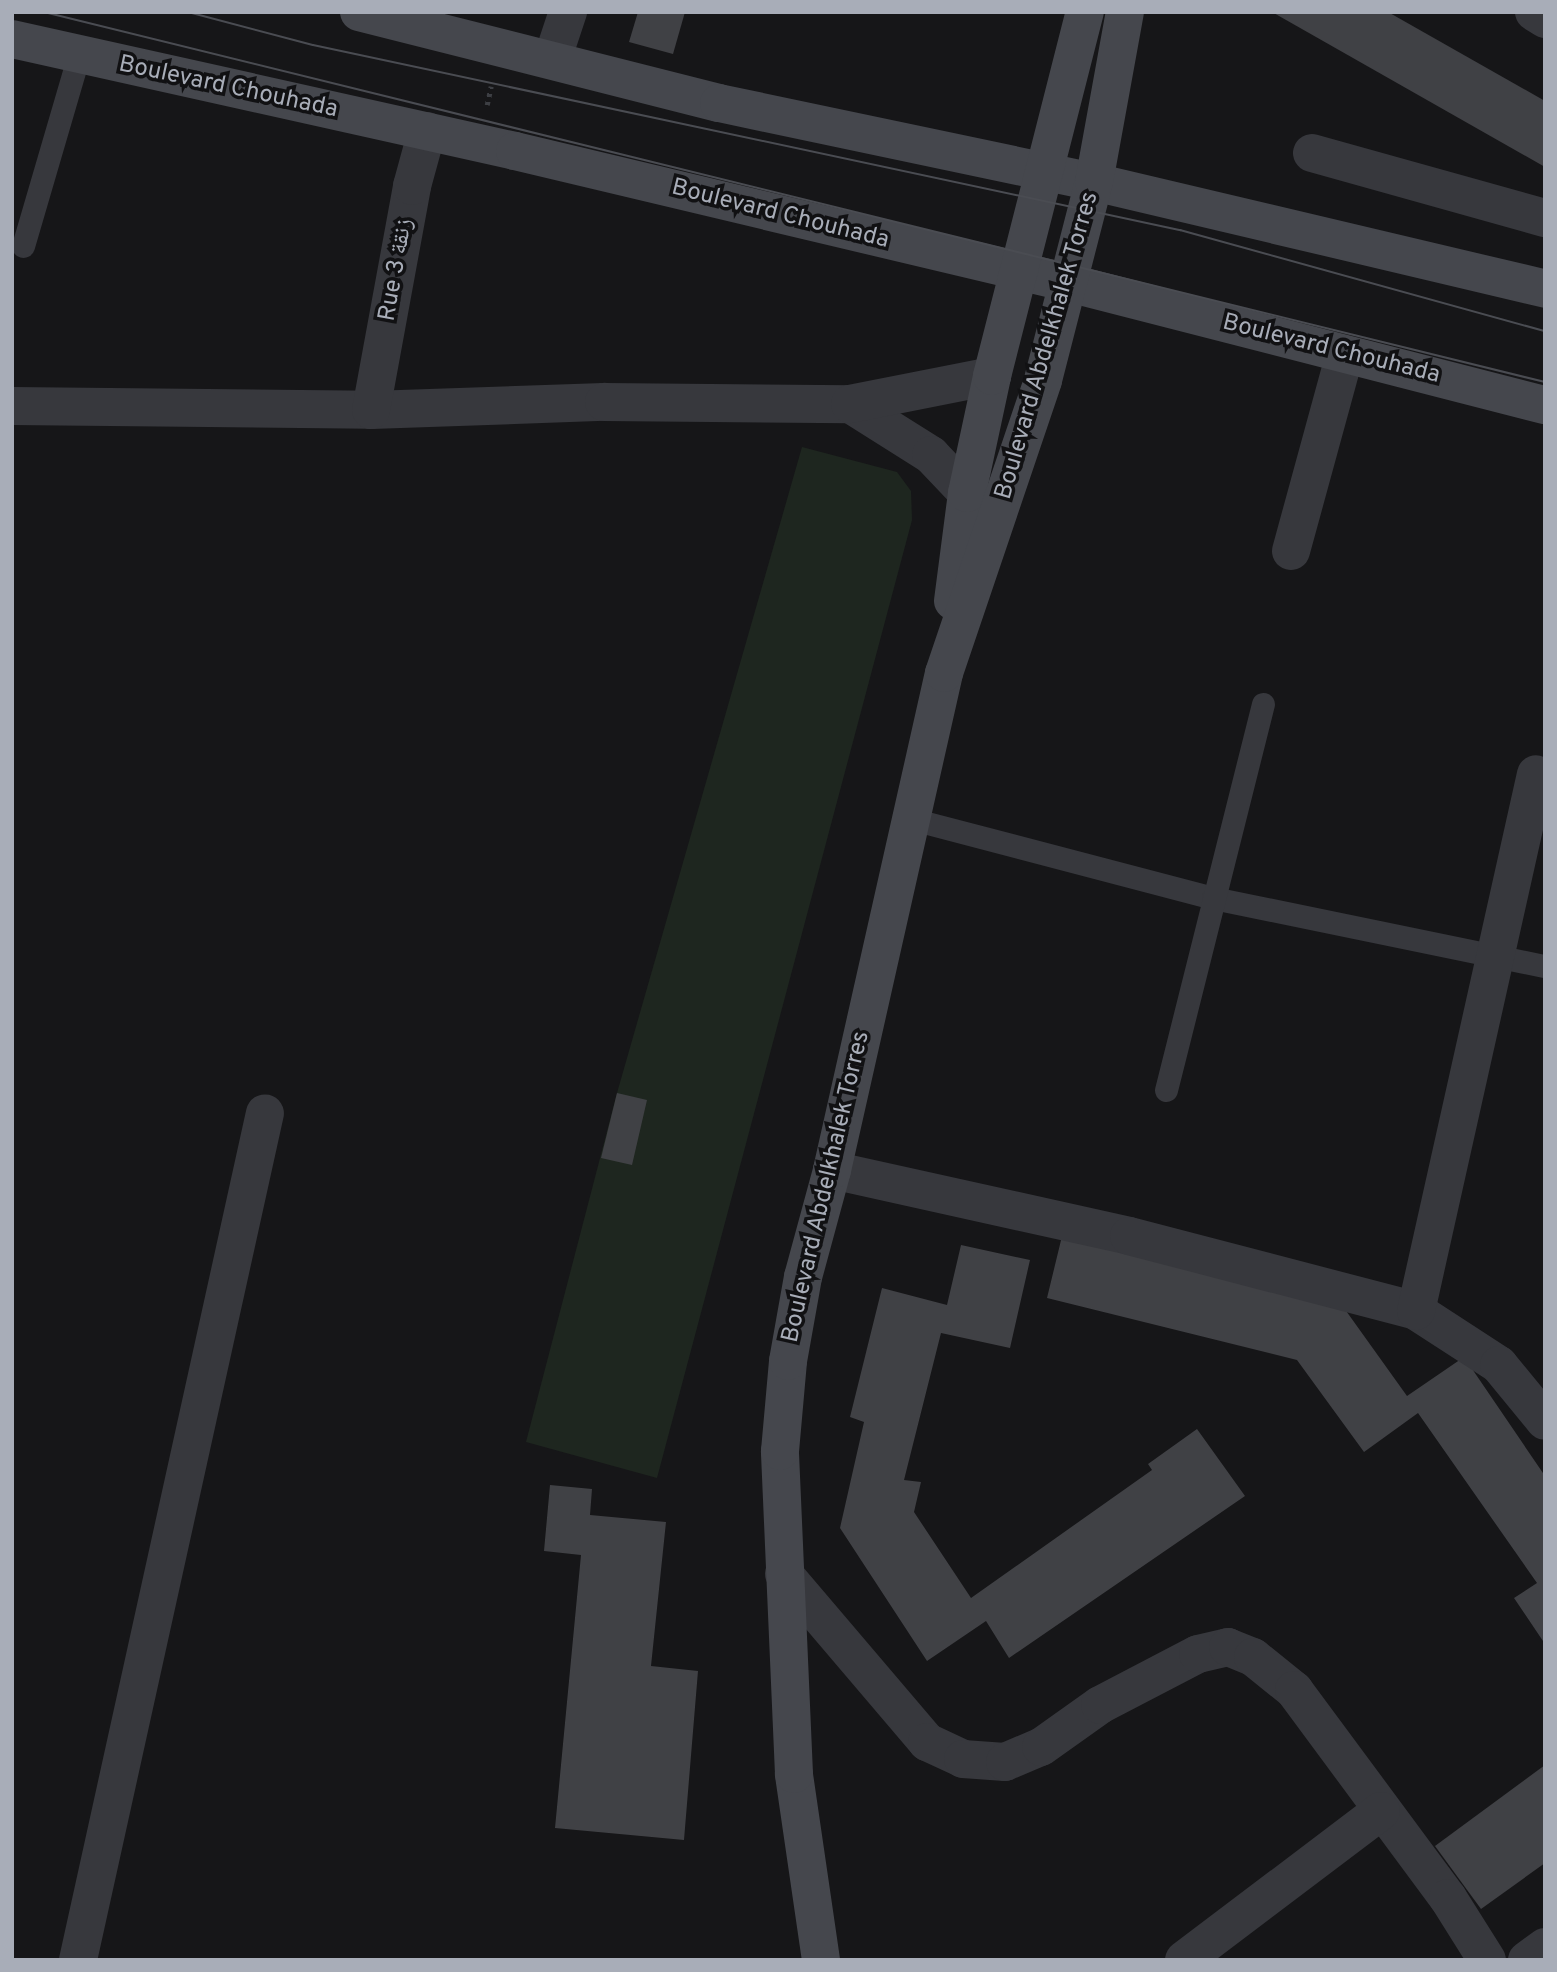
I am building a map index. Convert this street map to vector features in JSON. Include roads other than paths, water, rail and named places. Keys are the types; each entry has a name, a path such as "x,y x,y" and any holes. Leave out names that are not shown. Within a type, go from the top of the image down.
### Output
{"street":[{"path":"359,12 719,103 1094,183 1545,289"},
{"path":"552,60 568,12"},
{"name":"Boulevard Abdelkhalek Torres","path":"944,673 967,493 1017,272 1046,174 1085,12"},
{"name":"Boulevard Abdelkhalek Torres","path":"821,1960 794,1774 783,1574 780,1451 788,1361 803,1277 832,1170 908,818 944,673 1009,490 1069,283 1094,183 1125,12"},
{"path":"1534,12 1545,19"},
{"name":"Boulevard Chouhada","path":"12,39 479,142 1069,283 1545,405"},
{"name":"Rue 3 زنقة","path":"371,410 412,186 427,131"},
{"path":"1312,153 1545,219"},
{"path":"1292,551 1345,354"},
{"path":"12,406 371,410 604,402 850,404 992,376"},
{"path":"850,404 931,454 967,493"},
{"path":"1416,1311 1536,774"},
{"path":"78,1960 265,1113"},
{"path":"832,1170 1129,1236 1416,1311 1499,1365 1545,1421"},
{"path":"783,1574 917,1733 927,1742 963,1759 1005,1762 1017,1757 1041,1746 1100,1705 1198,1654 1228,1647 1253,1657 1294,1690 1448,1898 1487,1960"},
{"path":"1184,1960 1381,1811"},
{"path":"1527,1960 1545,1947"}],"lane":[{"path":"23,246 79,55"},
{"path":"1166,1090 1263,704"},
{"path":"908,818 1213,898 1545,966"}],"tram line":[{"path":"44,12 1545,382"},
{"path":"188,12 313,45 1180,230 1545,331"}]}
